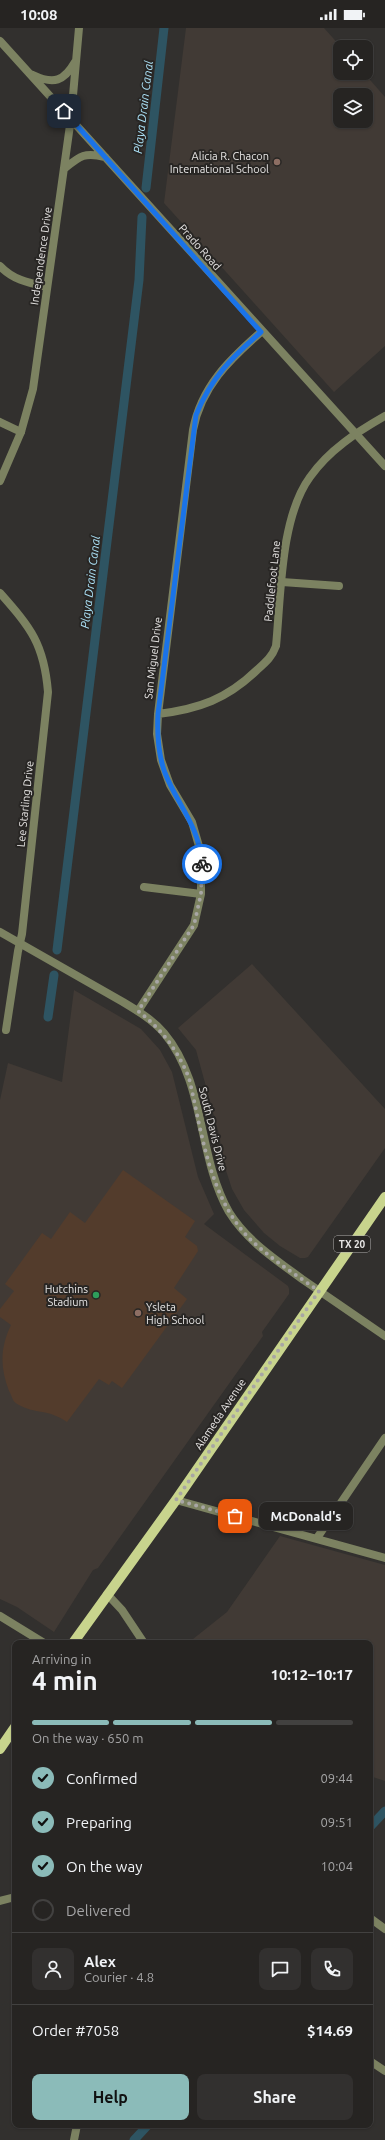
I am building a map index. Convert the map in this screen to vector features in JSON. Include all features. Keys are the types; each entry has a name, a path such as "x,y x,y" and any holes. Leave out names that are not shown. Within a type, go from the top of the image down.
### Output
{"main road":[{"name":"Alameda Avenue","path":"75,1640 176,1500 385,1197"},
{"path":"0,1749 12,1731"}],"street":[{"name":"Independence Drive","path":"0,482 20,432 33,388 71,118 79,28"},
{"name":"Prado Road","path":"1,44 71,118 133,190 261,332 385,466"},
{"path":"30,74 42,79 58,79 69,72 76,60"},
{"path":"64,169 82,155 89,154 105,157"},
{"path":"0,266 6,272 21,281 48,287"},
{"name":"San Miguel Drive","path":"138,1011 194,925 201,894 202,864 197,836 192,822 165,773 158,745 158,714 196,415 204,396 224,367 261,332"},
{"name":"Paddlefoot Lane","path":"158,714 182,711 208,704 236,688 270,659 276,646 288,536 296,501 309,478 320,464 355,434 385,416"},
{"path":"0,422 20,432"},
{"path":"282,582 339,586"},
{"name":"Lee Starling Drive","path":"0,593 26,623 36,638 42,653 48,692 23,926 6,1030"},
{"path":"144,887 201,894"},
{"name":"South Davis Drive","path":"0,932 68,968 138,1011 163,1032 172,1043 184,1065 189,1078 215,1180 230,1212 238,1225 262,1250 385,1336"},
{"path":"317,1538 385,1438"},
{"path":"176,1500 385,1558"},
{"path":"107,1594 122,1610 142,1640"},
{"path":"0,1616 39,1640"},
{"path":"0,1901 12,1898"},
{"path":"373,1920 385,1928"},
{"path":"373,2063 385,2071"},
{"path":"74,2140 76,2128"}],"shaded area":[{"name":"Alicia R. Chacon International School","path":"186,28 324,28 335,40 333,40 333,80 370,80 385,97 385,346 334,392 164,203"},
{"path":"252,964 385,1109 385,1148 308,1257 305,1258 300,1258 280,1246 264,1233 244,1210 232,1189 221,1155 220,1138 196,1050 178,1028"},
{"name":"Ysleta High School","path":"74,990 141,1029 160,1050 172,1072 198,1177 214,1214 204,1224 288,1286 289,1294 262,1332 263,1336 98,1568 93,1570 54,1632 17,1607 0,1599 0,1100 8,1063 62,1082"},
{"name":"Hutchins Stadium","path":"123,1170 195,1221 185,1237 197,1246 198,1251 174,1288 187,1299 122,1388 112,1381 109,1385 99,1379 67,1422 48,1413 25,1408 13,1400 6,1382 2,1358 7,1333 11,1325 0,1317 0,1309 14,1291 5,1284 42,1233 51,1239 70,1212 85,1223"},
{"path":"280,1536 385,1565 385,1781 373,1777 373,1640 192,1640 227,1612"}],"waterway":[{"name":"Playa Drain Canal","path":"146,188 164,28"},
{"name":"Playa Drain Canal","path":"57,950 139,280 142,217"},
{"name":"Playa Drain Canal","path":"48,1017 54,975"},
{"path":"373,1824 385,1811"},
{"path":"134,2140 145,2128"}],"way so far":[{"path":"202,864 201,894 198,913 194,925 138,1011 152,1021 163,1032 172,1043 184,1065 189,1078 215,1180 223,1199 238,1225 262,1250 319,1291 176,1500 235,1516"}],"place":[{"name":"Alicia R. Chacon International School","path":"277,162"},
{"name":"Hutchins Stadium","path":"96,1295"},
{"name":"Ysleta High School","path":"138,1313"},
{"name":"McDonald's","path":"235,1516"}],"route":[{"path":"64,111 261,332 224,367 213,381 204,396 196,415 185,488 158,714 157,734 161,760 170,785 192,822 197,836 202,864"}]}
